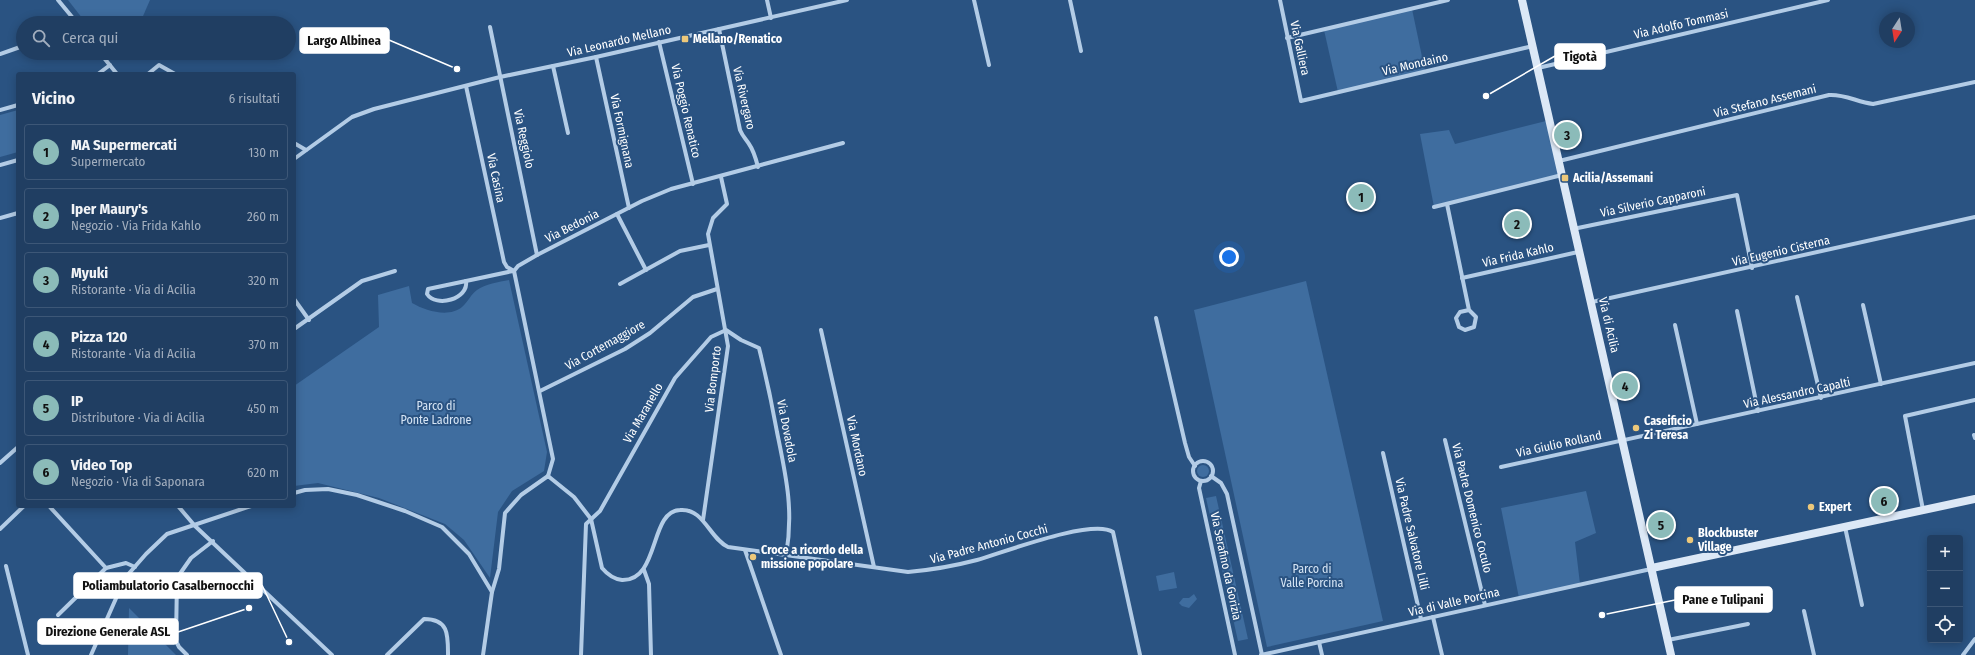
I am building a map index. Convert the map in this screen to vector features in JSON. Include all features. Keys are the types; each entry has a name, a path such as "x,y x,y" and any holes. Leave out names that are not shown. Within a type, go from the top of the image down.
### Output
{"street":[{"path":"58,0 71,16"},
{"path":"767,0 771,18"},
{"name":"Via Leonardo Mellano","path":"296,158 352,118 368,111 500,77 596,58 659,42 848,0"},
{"path":"974,0 989,65"},
{"path":"1070,0 1081,51"},
{"name":"Via Galliera","path":"1280,0 1301,101"},
{"path":"1288,38 1448,0"},
{"name":"Via di Acilia","path":"1522,0 1563,175 1578,252 1592,302 1671,655"},
{"name":"Via Adolfo Tommasi","path":"1538,68 1828,0"},
{"name":"Via Reggiolo","path":"490,27 537,256"},
{"name":"Via Rivergaro","path":"719,29 740,130 743,138 749,143 754,153 758,167"},
{"name":"Via Poggio Renatico","path":"659,42 692,184"},
{"name":"Via Mondaino","path":"1301,101 1532,46"},
{"path":"0,54 16,48"},
{"name":"Via Formignana","path":"596,58 629,208"},
{"path":"105,60 115,72"},
{"path":"150,72 159,65 171,72"},
{"path":"101,72 110,66"},
{"path":"553,66 568,133"},
{"name":"Via Stefano Assemani","path":"1559,162 1829,95 1840,95 1863,103 1873,104 1975,82"},
{"name":"Via Casina","path":"466,86 504,262 514,271"},
{"path":"0,110 16,106"},
{"name":"Via Bedonia","path":"514,271 518,266 642,201 672,189 843,143"},
{"path":"296,145 306,150"},
{"path":"0,165 16,161"},
{"path":"1434,207 1563,175"},
{"name":"Via Bomporto","path":"703,520 723,393 728,346 708,234 713,218 727,204 721,177"},
{"name":"Via Silverio Capparoni","path":"1573,229 1737,195 1752,268"},
{"path":"1447,204 1469,310 1474,314 1476,324 1471,329 1465,330 1459,327 1456,318 1460,312 1469,310"},
{"path":"0,218 16,214"},
{"path":"618,214 646,270"},
{"name":"Via Eugenio Cisterna","path":"1592,302 1752,268 1975,217"},
{"path":"620,284 680,251 709,245"},
{"name":"Via Frida Kahlo","path":"1462,278 1578,252"},
{"path":"296,328 362,281 395,271"},
{"path":"466,282 465,290 459,297 448,300 434,300 427,294 428,289 514,271 553,459 548,476 521,495 505,513 499,569 492,592 483,655"},
{"name":"Via Cortemaggiore","path":"540,391 625,348 654,330 693,297 717,289"},
{"path":"1797,296 1820,398"},
{"path":"296,303 309,320"},
{"path":"1863,305 1881,384"},
{"path":"1737,311 1758,411"},
{"path":"1156,318 1185,443 1189,457 1195,466"},
{"path":"1675,324 1697,424"},
{"name":"Via Maranello","path":"591,519 600,511 676,378 710,336 726,330"},
{"name":"Via Dovadola","path":"726,330 741,340 759,348 766,374 790,501 790,533 786,556"},
{"name":"Via Mordano","path":"821,330 874,567"},
{"name":"Via Alessandro Capalti","path":"1622,440 1975,363"},
{"path":"1923,510 1905,416 1975,400"},
{"name":"Via Padre Domenico Coculo","path":"1445,440 1485,605"},
{"name":"Via Giulio Rolland","path":"1501,467 1622,440"},
{"path":"0,463 16,449"},
{"name":"Via Padre Salvatore Lilli","path":"1384,453 1421,619"},
{"path":"1201,462 1208,463 1213,469 1211,476 1209,479 1201,481 1195,476 1193,469 1201,462"},
{"path":"548,476 574,498 591,519 598,556 602,568 606,574 615,578 629,579 644,570 649,584 651,655"},
{"path":"1211,476 1221,482 1227,494 1262,655"},
{"name":"Via Serafino da Gorizia","path":"1201,481 1199,488 1235,655"},
{"path":"296,492 305,490 328,489 357,495 405,511 442,527 469,554 492,592"},
{"path":"1652,568 1845,528 1975,499"},
{"path":"0,529 22,508"},
{"path":"51,508 106,568"},
{"path":"180,508 195,526 213,540 332,655"},
{"path":"91,655 125,578 167,534 183,528 195,526 238,508"},
{"name":"Via Padre Antonio Cocchi","path":"644,570 665,518 674,511 680,510 697,514 722,544 745,550 908,572 934,570 978,559 1043,539 1080,531 1108,529 1113,532 1140,655"},
{"path":"582,655 586,524 591,519"},
{"path":"1845,528 1862,605"},
{"path":"187,655 179,647 176,641 177,578 191,558 213,540"},
{"path":"745,550 781,655"},
{"path":"58,615 106,568 126,563 135,566"},
{"path":"6,566 28,655"},
{"name":"Via di Valle Porcina","path":"1262,655 1652,568"},
{"path":"1804,611 1814,655"},
{"path":"1433,617 1442,655"},
{"path":"387,655 424,619 435,619 445,627 448,637 448,655"},
{"path":"1668,640 1748,624"},
{"path":"1963,655 1975,639"},
{"path":"1319,642 1322,655"}],"green space":[{"path":"68,0 150,0 143,16 81,16"},
{"path":"1412,9 1425,71 1338,92 1324,30"},
{"path":"16,111 16,153 0,157 0,115"},
{"path":"1550,120 1564,175 1434,207 1420,134 1449,130 1455,144"},
{"name":"Parco di Ponte Ladrone","path":"509,280 547,452 544,471 512,491 498,512 490,578 464,540 445,524 379,498 318,483 296,486 296,385 379,327 378,295 409,286 412,303 424,309 444,313 457,310 462,307 477,290 492,284"},
{"name":"Parco di Valle Porcina","path":"1306,281 1383,621 1267,647 1194,310"},
{"path":"1203,465 1207,467 1209,471 1207,475 1203,477 1199,475 1197,471 1199,467"},
{"path":"1586,491 1596,533 1575,542 1580,584 1519,598 1501,508"},
{"path":"1216,496 1248,639 1238,641 1206,498"},
{"path":"1174,572 1177,588 1159,591 1156,576"},
{"path":"1194,594 1197,599 1189,608 1182,606 1179,603 1183,598 1189,598"},
{"path":"129,608 176,655 128,655"}],"place":[{"name":"Mellano/Renatico","path":"685,39"},
{"name":"Largo Albinea","path":"457,69"},
{"name":"Tigotà","path":"1486,96"},
{"name":"Myuki","path":"1567,135"},
{"name":"Acilia/Assemani","path":"1565,178"},
{"name":"MA Supermercati","path":"1361,197"},
{"name":"Iper Maury's","path":"1517,224"},
{"name":"Pizza 120","path":"1625,386"},
{"name":"Caseificio Zi Teresa","path":"1636,428"},
{"name":"Video Top","path":"1884,501"},
{"name":"Expert","path":"1811,507"},
{"name":"IP","path":"1661,525"},
{"name":"Blockbuster Village","path":"1690,540"},
{"name":"Croce a ricordo della missione popolare","path":"753,557"},
{"name":"Direzione Generale ASL","path":"249,608"},
{"name":"Pane e Tulipani","path":"1602,615"},
{"name":"Poliambulatorio Casalbernocchi","path":"289,642"}]}
